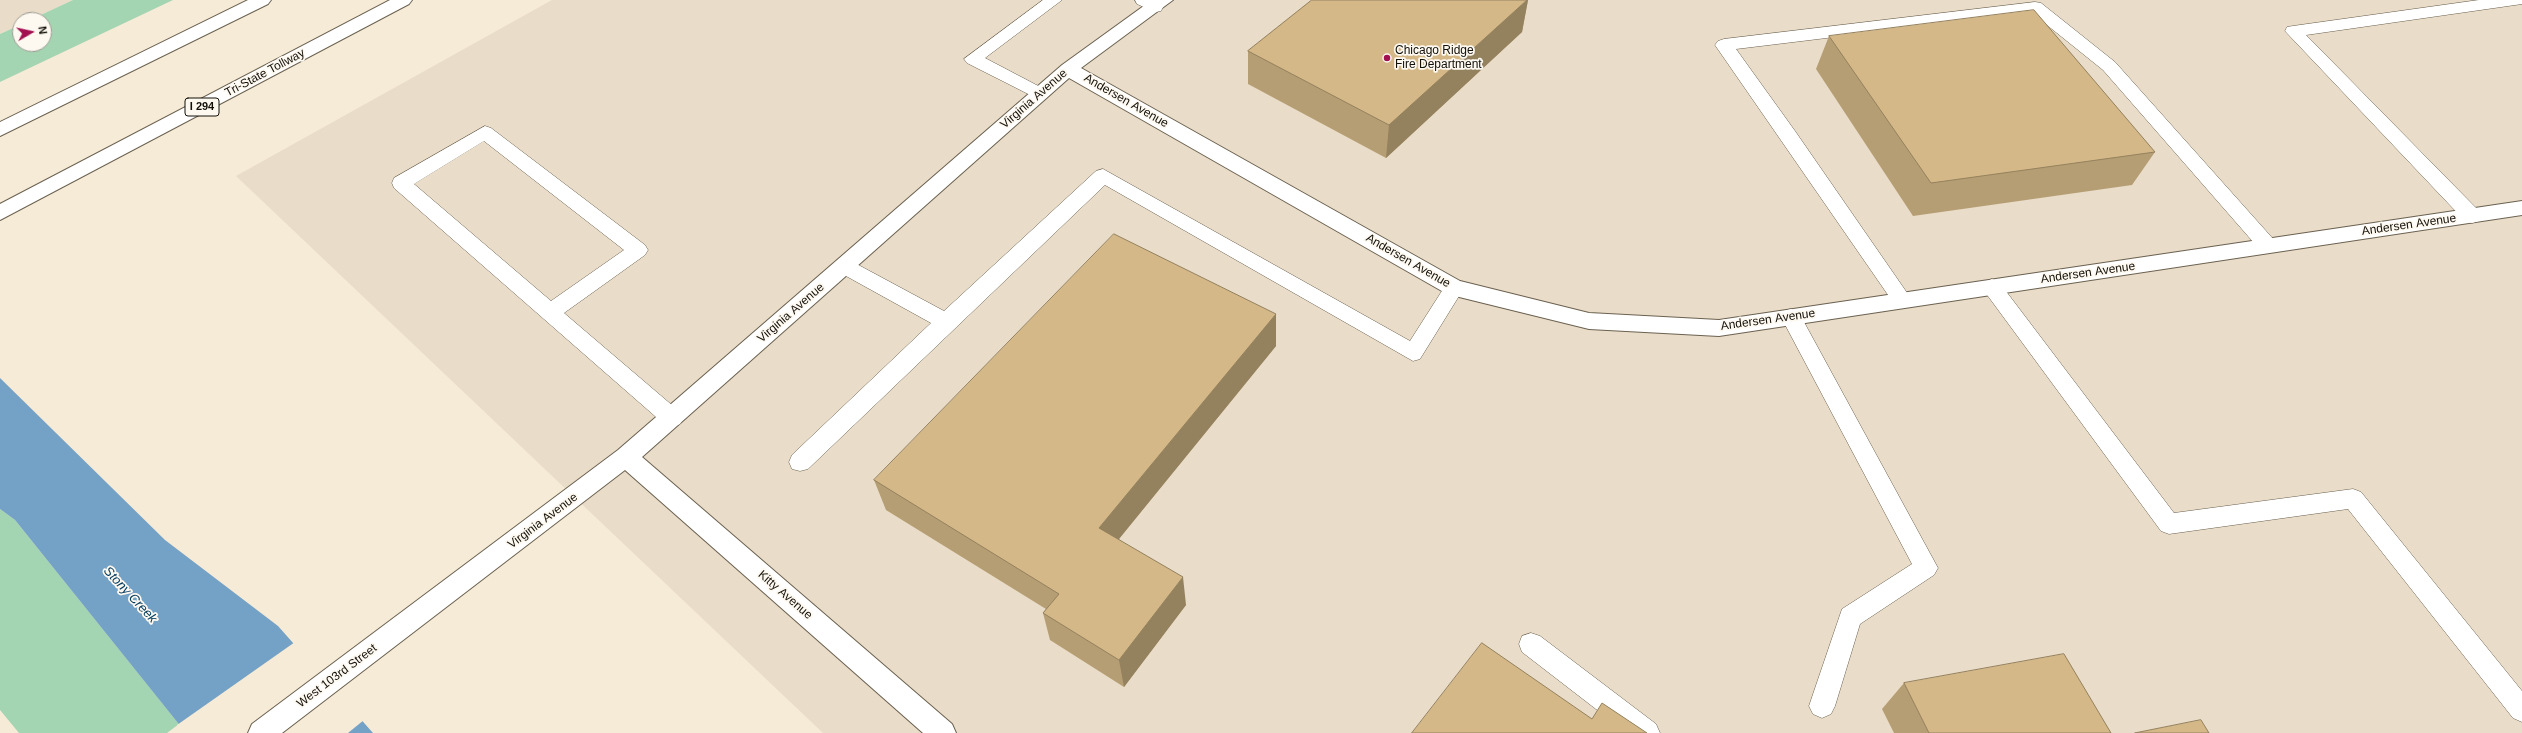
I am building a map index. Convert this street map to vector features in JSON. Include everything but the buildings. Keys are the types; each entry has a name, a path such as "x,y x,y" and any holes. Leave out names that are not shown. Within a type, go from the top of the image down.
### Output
{"main road":[{"path":"0,130 262,0"},
{"name":"Tri-State Tollway","path":"0,213 403,0"},
{"name":"Virginia Avenue","path":"412,619 626,457 1068,69 1154,2"},
{"name":"Andersen Avenue","path":"1068,69 1454,288 1589,321 1719,328 2522,208"},
{"name":"Kitty Avenue","path":"626,457 943,733"},
{"name":"West 103rd Street","path":"261,733 412,619"}],"lane":[{"path":"1040,94 973,59 1054,0"},
{"path":"2472,216 2293,31 2517,0"},
{"path":"1902,300 1794,141 1724,45 2036,7 2108,66 2268,246"},
{"path":"549,313 638,250 485,132 401,183 549,313 672,418"},
{"path":"800,462 946,322 1103,176 1413,353 1454,288"},
{"path":"844,266 946,322"},
{"path":"1992,287 2169,524 2353,499 2522,710"},
{"path":"1791,317 1926,568 1850,617 1822,706"},
{"path":"1531,644 1647,733"}],"shaded area":[{"path":"0,0 73,0 47,12 12,12 12,29 0,34"},
{"path":"552,0 2522,0 2522,733 823,733 236,176"}],"green space":[{"path":"73,0 173,0 0,82 0,34 12,29 12,52 52,52 52,12 47,12"},
{"path":"0,509 15,520 179,724 167,733 19,733 0,710"}],"water":[{"name":"Stony Creek","path":"0,378 165,540 278,626 373,733 186,733 15,520 0,509"}],"pier":[{"path":"295,642 364,720 348,733 184,733 177,725"}],"place":[{"name":"Chicago Ridge Fire Department","path":"1387,58"}]}
